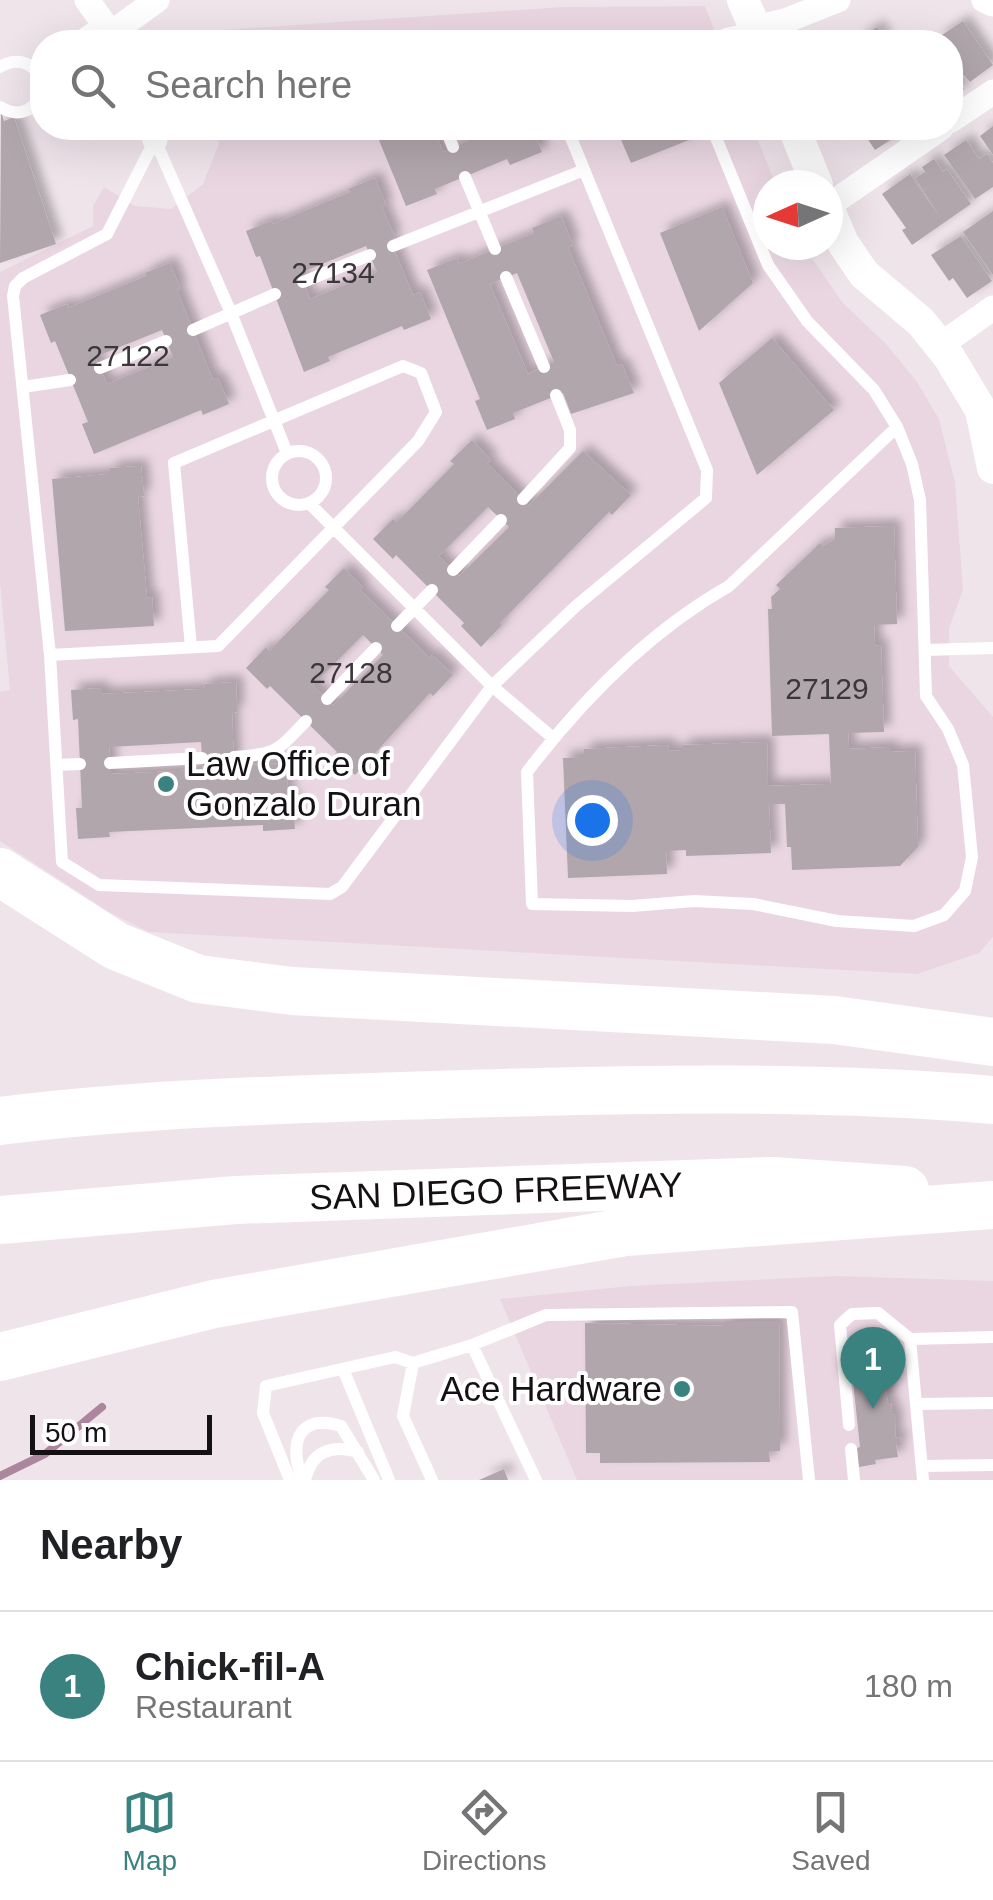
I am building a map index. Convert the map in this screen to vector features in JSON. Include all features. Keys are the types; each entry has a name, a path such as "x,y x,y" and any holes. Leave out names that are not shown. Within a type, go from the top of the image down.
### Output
{"highway":[{"path":"0,872 116,946 198,979 292,990 834,1020 993,1042"},
{"path":"0,1122 247,1100 570,1091 916,1094 993,1100"},
{"name":"SAN DIEGO FREEWAY","path":"0,1220 236,1200 772,1181 993,1195"},
{"path":"0,1356 214,1304 625,1232 993,1206"}],"street":[{"path":"104,24 157,0"},
{"path":"753,24 792,19 838,0"},
{"path":"984,0 993,4"},
{"path":"963,112 993,92"},
{"path":"799,140 811,170"},
{"path":"843,197 924,140"},
{"path":"843,243 864,274 920,322 939,346 980,410 993,468"},
{"path":"939,346 993,308"}],"lane":[{"path":"0,68 21,62 30,64"},
{"path":"0,107 15,113 30,108"},
{"path":"152,140 107,234 23,278 15,286 50,655 62,862 99,885 330,894 342,887 492,686 576,606 706,498 707,470 572,140"},
{"path":"159,140 288,453"},
{"path":"449,140 452,147"},
{"path":"717,140 768,266 807,321 874,390 897,428 912,464 920,500 926,696 948,730 963,764 972,857 964,891 944,916 914,926 837,921 733,903 532,904 527,772 553,738 603,682 705,600 729,586 897,428"},
{"path":"393,246 584,170"},
{"path":"465,176 495,249"},
{"path":"304,282 370,256"},
{"path":"506,277 544,367"},
{"path":"193,330 275,294"},
{"path":"100,368 166,341"},
{"path":"50,655 218,646 418,441 436,412 421,373 402,366 174,463 191,647"},
{"path":"22,387 70,380"},
{"path":"523,499 570,448 570,430 556,396"},
{"path":"304,451 324,466 326,484 310,503 291,504 276,493 274,466 288,453 304,451"},
{"path":"310,503 492,686 553,738"},
{"path":"452,570 501,520"},
{"path":"397,626 432,590"},
{"path":"328,699 376,648"},
{"path":"925,650 993,648"},
{"path":"234,757 268,755 279,750 306,722"},
{"path":"110,762 202,758"},
{"path":"56,765 80,764"},
{"path":"290,1480 263,1413 266,1386 396,1357 413,1362 472,1345 546,1315 792,1312 809,1480"},
{"path":"849,1426 840,1325 852,1314 878,1313 910,1339 993,1337"},
{"path":"910,1339 922,1473 993,1466"},
{"path":"472,1345 536,1480"},
{"path":"413,1362 403,1416 432,1480"},
{"path":"343,1369 390,1480"},
{"path":"916,1404 993,1403"},
{"path":"304,1480 294,1444 304,1429 316,1423 341,1426 374,1480"},
{"path":"304,1480 308,1465 322,1452 340,1446 358,1452"},
{"path":"850,1449 854,1480"}],"shaded area":[{"path":"705,6 714,30 220,30 564,7"},
{"path":"218,140 758,140 770,170 753,170 753,260 813,260 842,302 887,345 917,382 939,419 955,482 963,589 949,629 949,666 993,717 993,937 979,953 917,974 149,932 109,912 0,841 0,692 10,690 0,583 0,272 93,226 93,206 104,187 135,206 171,209 203,184"},
{"path":"836,1276 993,1281 993,1480 577,1480 500,1299 630,1286"}],"building":[{"path":"963,21 993,65 970,82 963,75 963,30 950,30"},
{"path":"1,111 4,121 14,117 56,244 0,263"},
{"path":"993,126 993,155 980,136"},
{"path":"379,140 438,140 443,152 468,140 537,140 542,152 510,165 507,159 435,189 437,194 406,206"},
{"path":"621,140 689,140 631,163"},
{"path":"868,140 890,140 875,150"},
{"path":"966,140 979,159 987,154 993,163 993,187 975,199 944,155"},
{"path":"934,159 943,172 947,169 971,204 912,245 902,230 906,228 882,194 910,174 941,219 915,178"},
{"path":"375,178 395,238 390,240 413,295 420,292 431,319 404,330 402,326 328,357 330,361 304,372 260,256 256,257 246,231 271,221 273,224 350,192 348,189","holes":["366,246 377,272 310,299 300,273"]},
{"path":"722,207 753,283 699,331 660,233"},
{"path":"993,211 993,275 963,232"},
{"path":"561,216 573,245 568,247 617,366 622,364 634,393 571,414 563,393 513,413 515,419 487,430 475,401 480,399 427,270 457,258 459,264 534,233 532,228","holes":["517,273 554,362 528,374 490,284"]},
{"path":"961,236 992,281 967,298 931,255"},
{"path":"170,263 213,380 218,378 229,404 203,415 201,410 94,454 82,424 88,422 55,341 51,343 40,315 67,304 68,308 146,276 145,273","holes":["162,330 173,357 107,384 95,357"]},
{"path":"772,338 834,410 757,475 719,383"},
{"path":"472,440 491,460 487,463 529,505 583,451 631,495 612,515 609,512 481,647 461,626 464,623 396,555 393,559 373,539 393,519 397,522 454,464 450,461","holes":["488,507 509,527 459,576 439,556"]},
{"path":"141,466 144,496 138,497 147,598 152,597 154,626 65,631 52,479 110,474 110,468"},
{"path":"894,526 897,624 874,625 875,646 881,645 884,732 848,733 849,749 891,747 891,752 915,751 918,847 900,866 792,870 785,804 769,804 771,853 686,856 686,850 666,851 667,874 568,878 563,758 584,757 584,749 668,745 669,751 683,750 683,745 767,742 768,786 831,784 829,734 772,736 768,609 772,609 771,597 780,589 776,585 820,543 823,546 835,539 835,528"},
{"path":"344,568 363,587 360,590 453,675 433,696 430,693 355,775 270,686 267,689 246,668 266,647 269,651 329,590 325,587","holes":["363,635 383,655 333,705 313,685"]},
{"path":"236,682 237,712 232,713 234,766 287,763 288,798 293,798 295,829 263,831 263,825 109,832 110,837 78,839 76,808 82,808 78,719 73,720 71,690 102,688 102,694 205,689 204,684","holes":["201,742 203,770 111,774 109,747"]},
{"name":"Ace Hardware","path":"725,1321 779,1321 780,1451 769,1451 770,1462 600,1463 600,1453 586,1453 585,1323 725,1326"},
{"path":"878,1341 888,1403 892,1415 896,1414 895,1438 900,1437 901,1445 896,1445 898,1457 859,1467 849,1344"},
{"path":"504,1469 508,1480 479,1480"}],"waterway":[{"path":"0,1476 45,1454 102,1407"}],"place":[{"name":"Law Office of Gonzalo Duran","path":"166,784"},
{"name":"Ace Hardware","path":"682,1389"},
{"name":"Chick-fil-A","path":"873,1409"}]}
